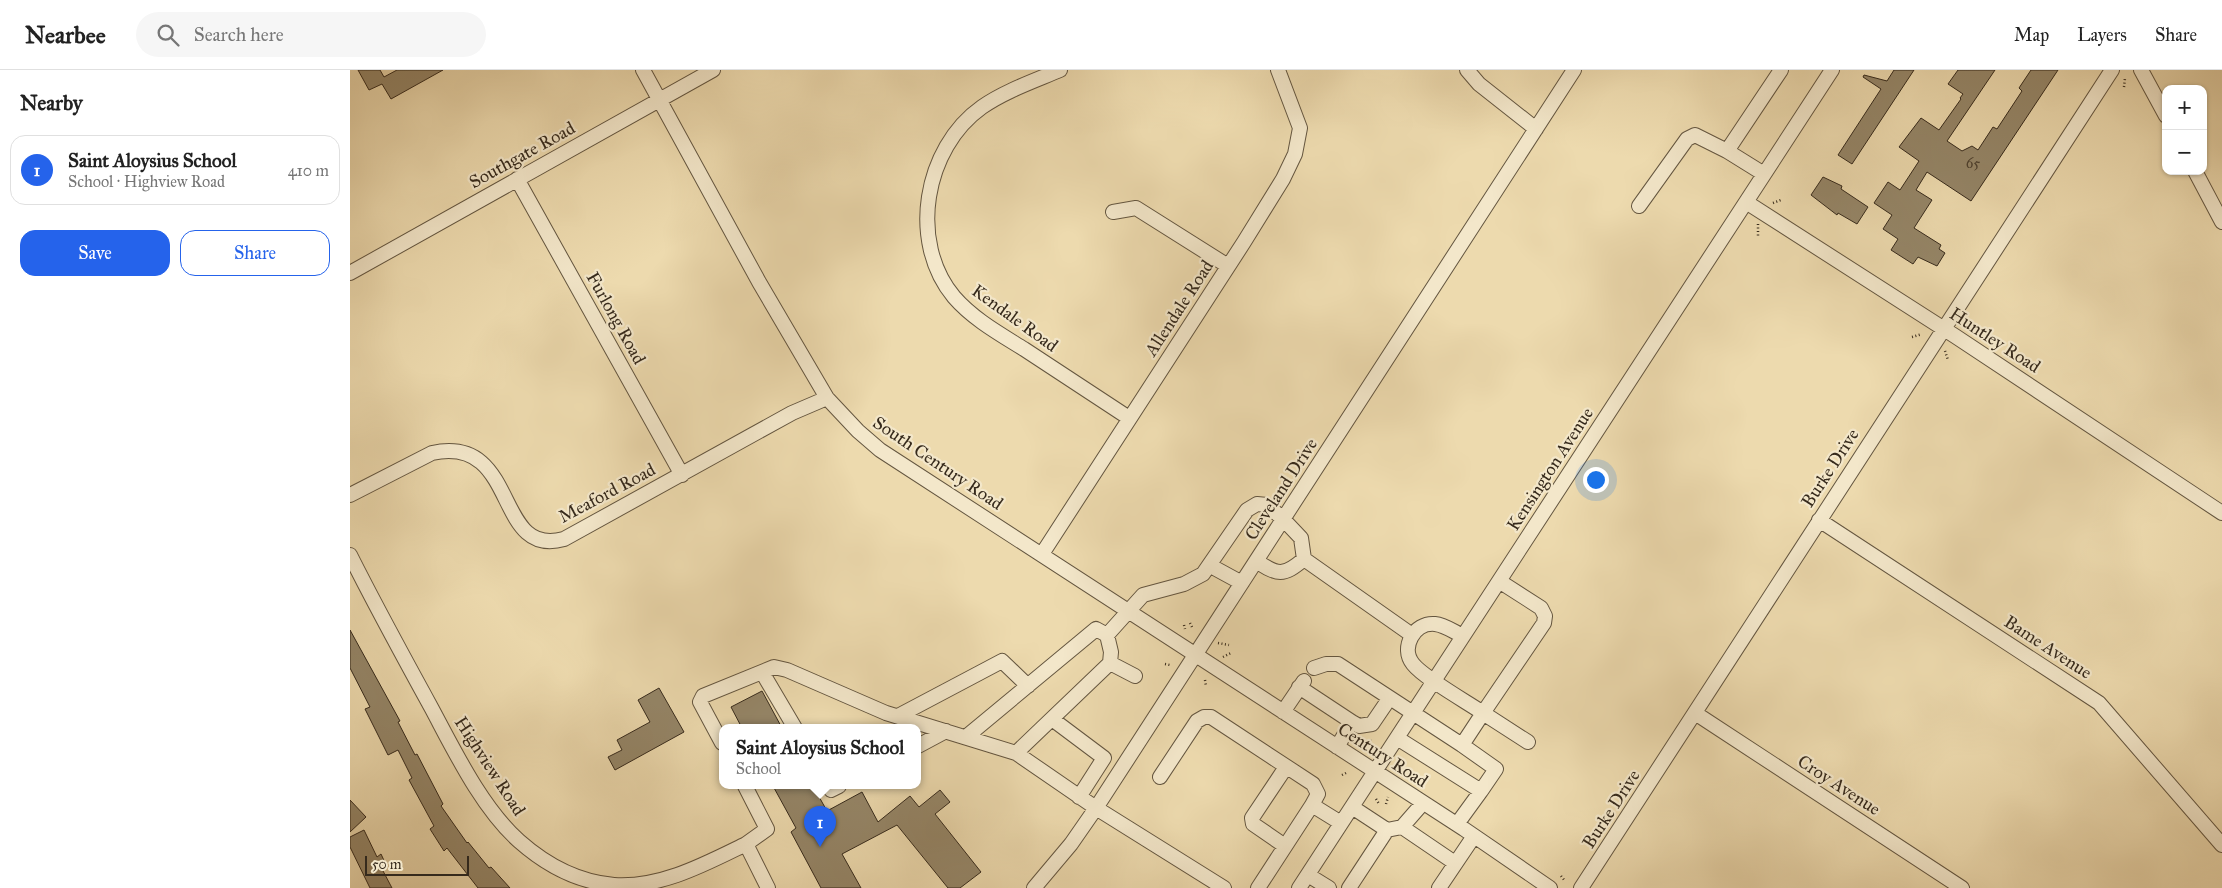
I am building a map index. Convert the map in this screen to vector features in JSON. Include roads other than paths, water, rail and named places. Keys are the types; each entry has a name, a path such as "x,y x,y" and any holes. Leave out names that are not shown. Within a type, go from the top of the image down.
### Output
{"street":[{"name":"South Century Road","path":"643,70 759,282 827,398 858,431 880,450 1195,655"},
{"name":"Southgate Road","path":"350,273 713,70"},
{"name":"Kendale Road","path":"1060,70 1002,95 981,108 964,122 950,140 940,158 928,198 927,222 930,245 943,280 961,304 1008,339 1129,418"},
{"name":"Allendale Road","path":"1042,554 1228,266 1282,179 1295,154 1300,128 1278,70"},
{"path":"1467,70 1479,84 1536,129"},
{"name":"Cleveland Drive","path":"1034,888 1071,844 1096,808 1574,70"},
{"path":"1727,151 1781,70"},
{"name":"Kensington Avenue","path":"1299,888 1832,70"},
{"name":"Burke Drive","path":"1581,888 2112,70"},
{"path":"2141,70 2162,109"},
{"path":"1639,206 1690,136 1699,136 1764,174"},
{"path":"2197,175 2222,222"},
{"name":"Furlong Road","path":"517,179 682,475"},
{"name":"Huntley Road","path":"1746,202 1944,329 2222,513"},
{"path":"1113,212 1136,208 1228,266"},
{"name":"Meaford Road","path":"350,495 432,452 457,450 470,454 489,470 522,530 542,541 555,541 682,475 792,413 827,398"},
{"path":"1107,635 1143,595 1184,584 1203,574 1248,510 1257,504 1267,505 1301,538 1304,559 1412,635"},
{"name":"Bame Avenue","path":"1819,520 2099,703 2222,845"},
{"name":"Highview Road","path":"350,555 454,750 500,821 538,857 560,870 589,884 614,885 643,883 698,868 746,844 768,829 747,789"},
{"path":"1256,562 1274,572 1283,572 1293,568 1304,559"},
{"path":"1209,565 1242,583"},
{"path":"1462,745 1544,623 1545,616 1540,608 1499,581"},
{"path":"1463,636 1445,627 1433,624 1420,627 1412,635 1408,649 1410,660 1418,669 1528,742"},
{"path":"966,738 1096,629 1107,635 1111,652 1110,663 1016,753"},
{"name":"Century Road","path":"1195,655 1457,824 1550,888"},
{"path":"898,716 1002,661 1028,686"},
{"path":"1110,663 1135,676"},
{"path":"1314,668 1326,664 1338,664 1496,769 1457,824"},
{"path":"719,737 700,702 703,696 774,667 787,670 898,716 1016,753 1079,797 1224,888"},
{"path":"762,672 793,724"},
{"path":"1283,712 1302,684 1360,726 1372,724 1389,699"},
{"name":"Croy Avenue","path":"1695,713 1962,888"},
{"path":"1160,777 1196,721 1204,717 1211,717 1313,784 1318,794 1258,888"},
{"path":"1052,719 1104,758 1079,797"},
{"path":"1337,748 1352,722"},
{"path":"921,744 946,731"},
{"path":"1397,738 1481,791"},
{"path":"1286,767 1252,818 1254,824 1286,846"},
{"path":"1352,807 1387,830 1402,827 1423,803"},
{"path":"1312,805 1342,823"},
{"path":"1402,827 1455,863"},
{"path":"1348,888 1387,830"},
{"path":"1439,888 1474,836"},
{"path":"746,844 768,888"},
{"path":"1308,875 1329,888"}],"place":[{"name":"Saint Aloysius School","path":"820,847"}]}
